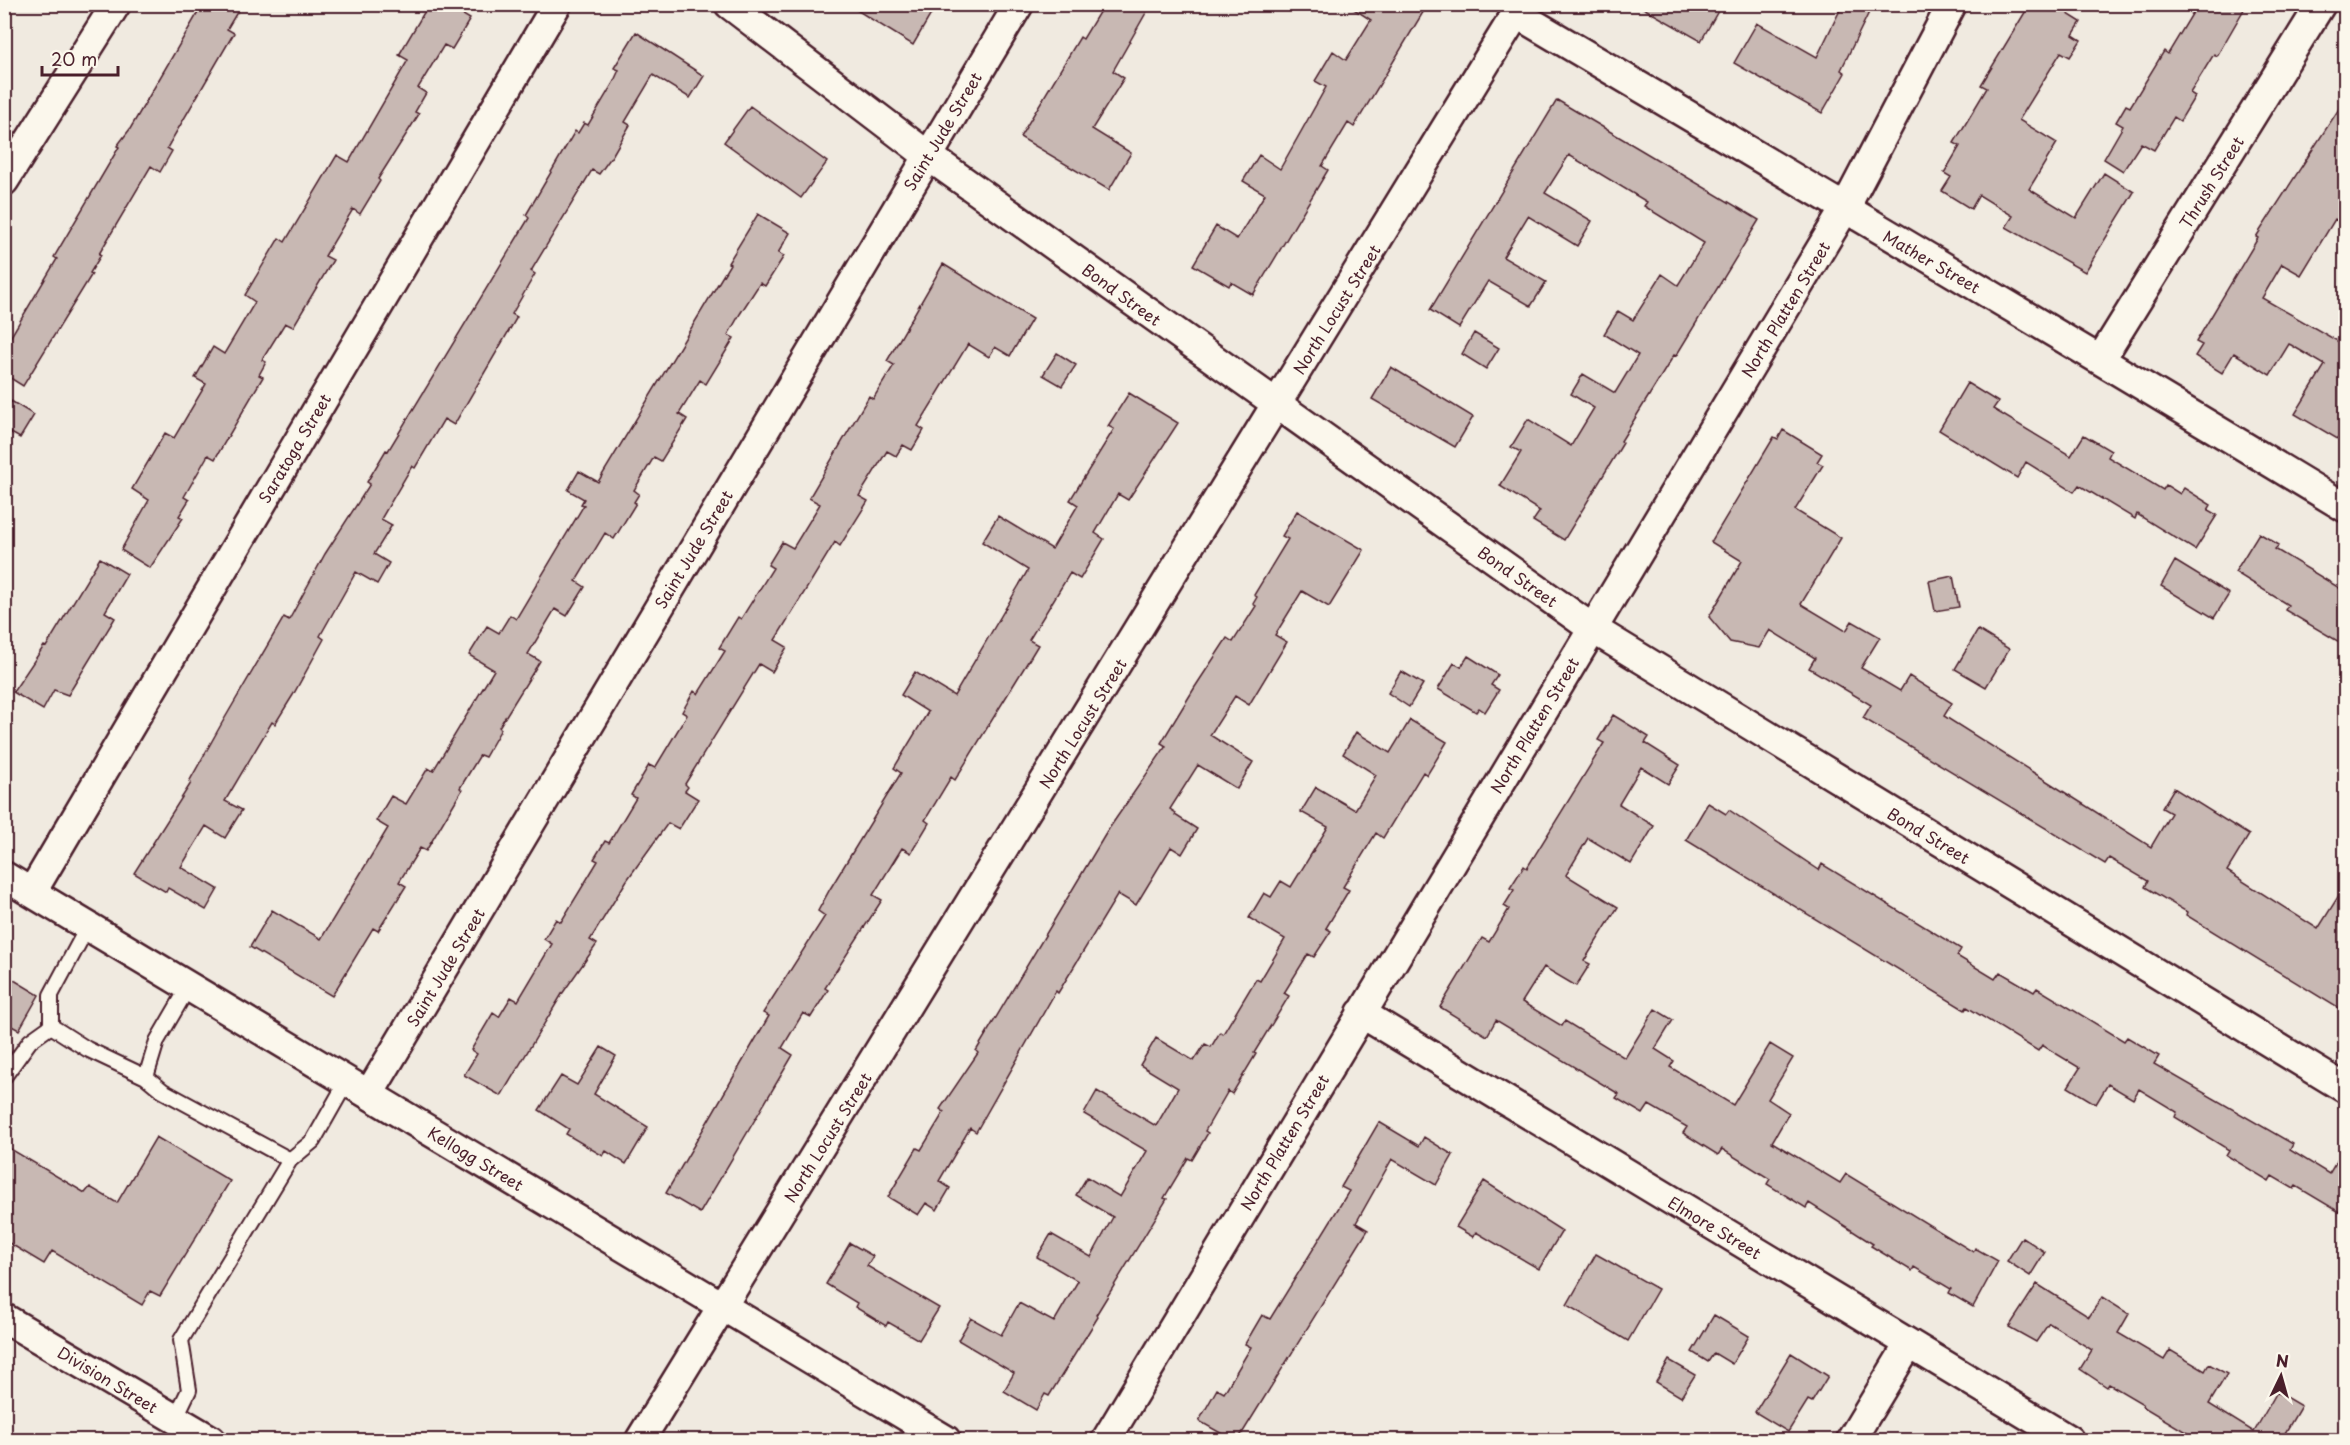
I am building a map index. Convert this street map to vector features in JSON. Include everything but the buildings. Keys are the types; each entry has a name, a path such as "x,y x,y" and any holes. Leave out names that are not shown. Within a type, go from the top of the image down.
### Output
{"street":[{"path":"4,181 116,4"},
{"name":"Saratoga Street","path":"32,892 557,4"},
{"name":"Bond Street","path":"729,4 927,155 1593,629 2346,1089"},
{"name":"Saint Jude Street","path":"358,1088 1018,4"},
{"name":"North Platten Street","path":"1106,1440 1844,210 1952,4"},
{"name":"Thrush Street","path":"2102,359 2321,4"},
{"name":"Mather Street","path":"1520,9 1844,210 2102,359 2346,508"},
{"name":"North Locust Street","path":"640,1440 1520,9"},
{"name":"Kellogg Street","path":"4,876 946,1440"},
{"name":"Elmore Street","path":"1361,1013 2069,1440"},
{"name":"Division Street","path":"4,1318 211,1440"},
{"path":"1851,1440 1909,1344"}],"lane":[{"path":"51,1026 51,995 88,926"},
{"path":"147,1077 157,1041 189,986"},
{"path":"51,1026 87,1049 147,1077 163,1091 290,1160"},
{"path":"4,1077 30,1041 51,1026"},
{"path":"175,1419 189,1390 181,1340 290,1160 313,1141 358,1088"}]}
